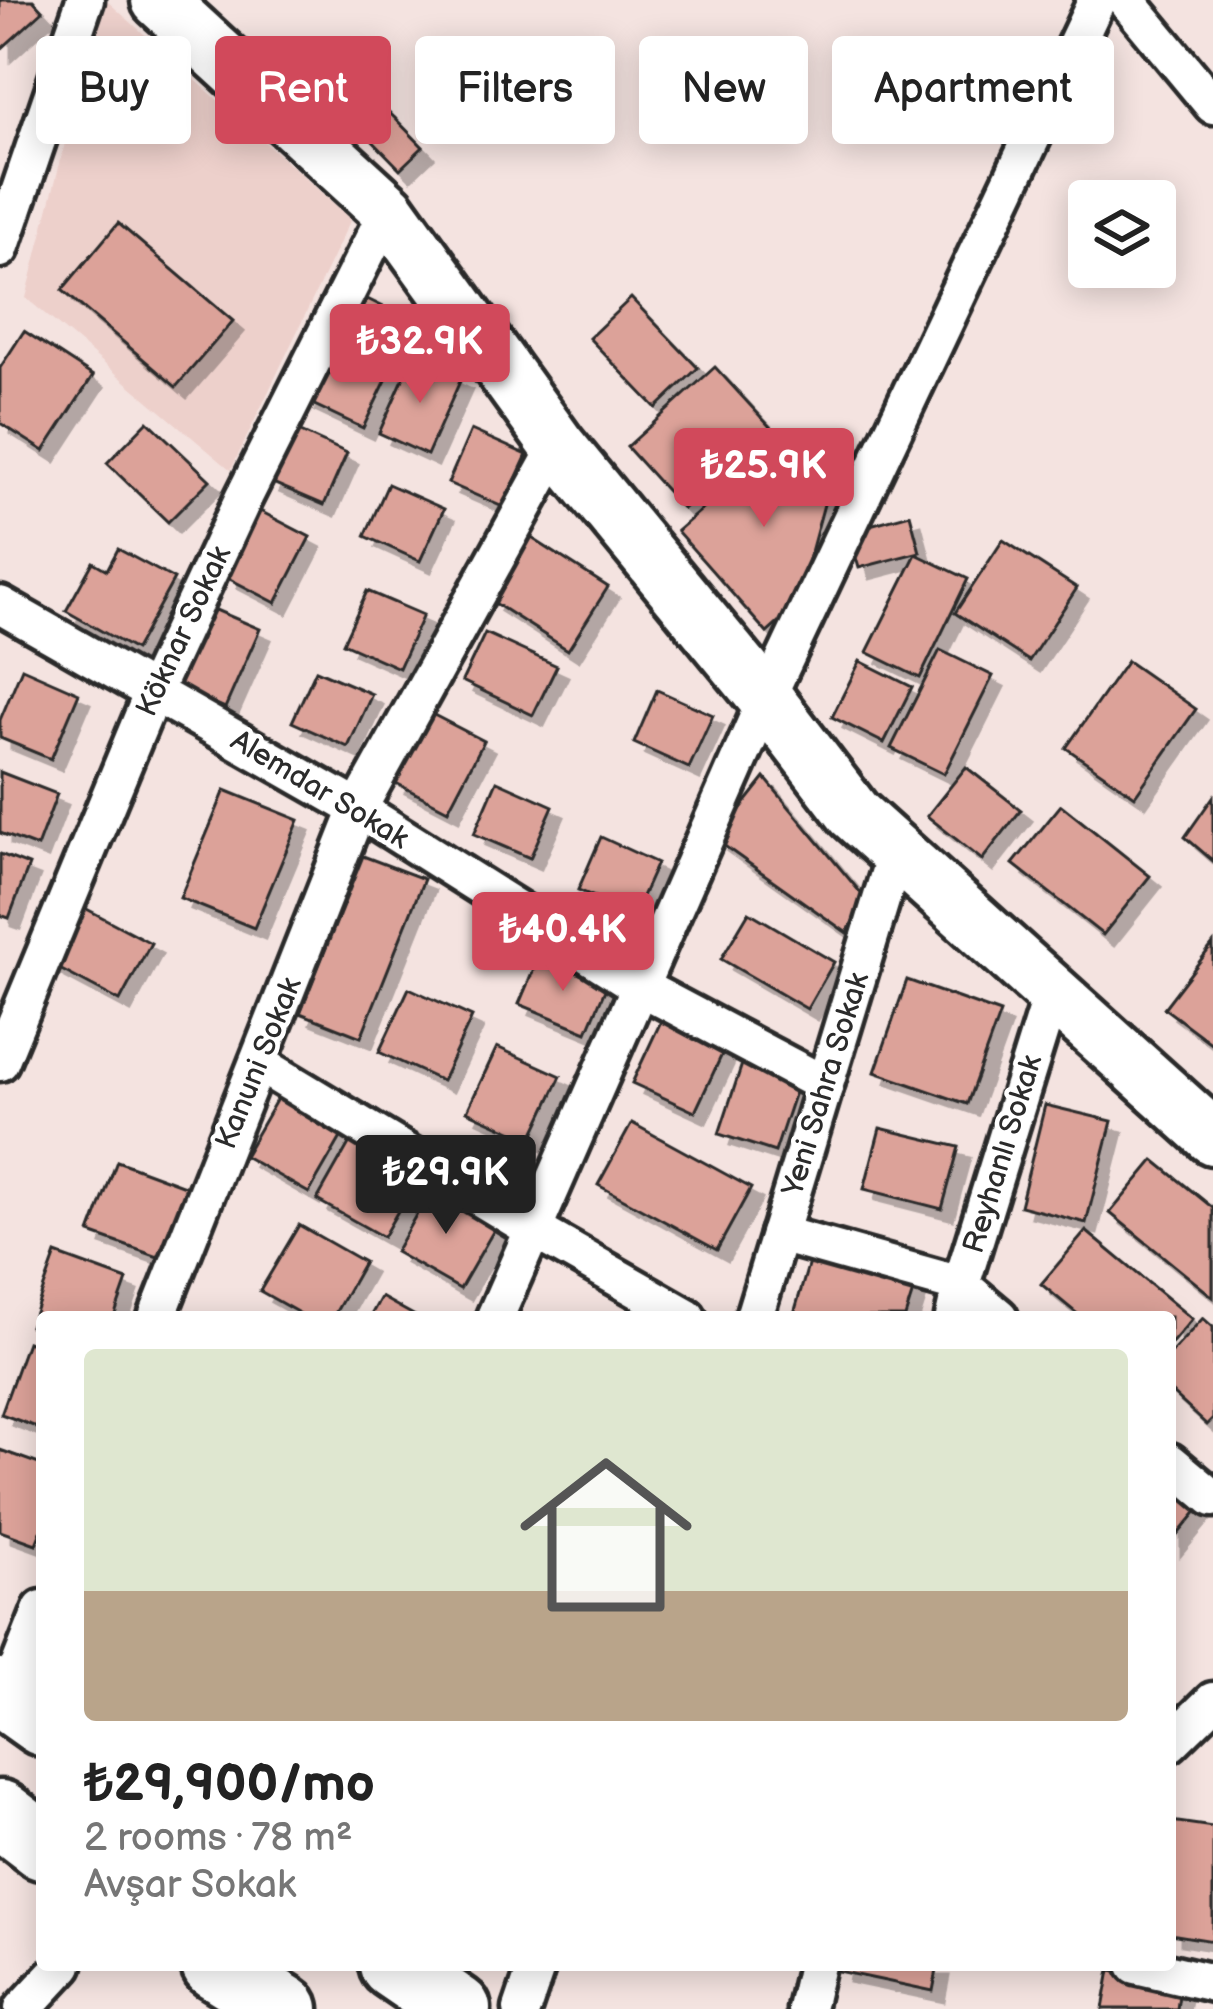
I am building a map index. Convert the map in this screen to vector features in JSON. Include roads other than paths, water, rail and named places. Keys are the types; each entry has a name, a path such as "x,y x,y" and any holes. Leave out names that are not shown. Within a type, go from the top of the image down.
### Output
{"highway":[{"path":"0,1814 36,1841"},
{"path":"225,1971 285,2009"},
{"path":"402,1971 457,2009"}],"main road":[{"path":"159,0 388,210 558,446 854,814 1213,1137"}],"street":[{"path":"0,249 85,0"},
{"path":"499,1311 766,699 1097,0"},
{"path":"1126,0 1213,105"},
{"name":"Köknar Sokak","path":"0,1061 153,692 243,499 388,210"},
{"name":"Kanuni Sokak","path":"160,1311 358,809 558,446"},
{"name":"Alemdar Sokak","path":"0,605 358,809 640,987 825,1085"},
{"name":"Yeni Sahra Sokak","path":"756,1311 896,851"},
{"name":"Reyhanlı Sokak","path":"957,1301 1052,992"},
{"path":"258,1063 676,1311"},
{"path":"779,1234 957,1301"},
{"path":"1176,1467 1213,1498"},
{"path":"16,1704 36,1631"},
{"path":"1176,1737 1213,1701"},
{"path":"23,2009 58,1971"},
{"path":"522,2009 536,1971"},
{"path":"806,2009 815,1971"},
{"path":"1160,1971 1213,1984"}]}
